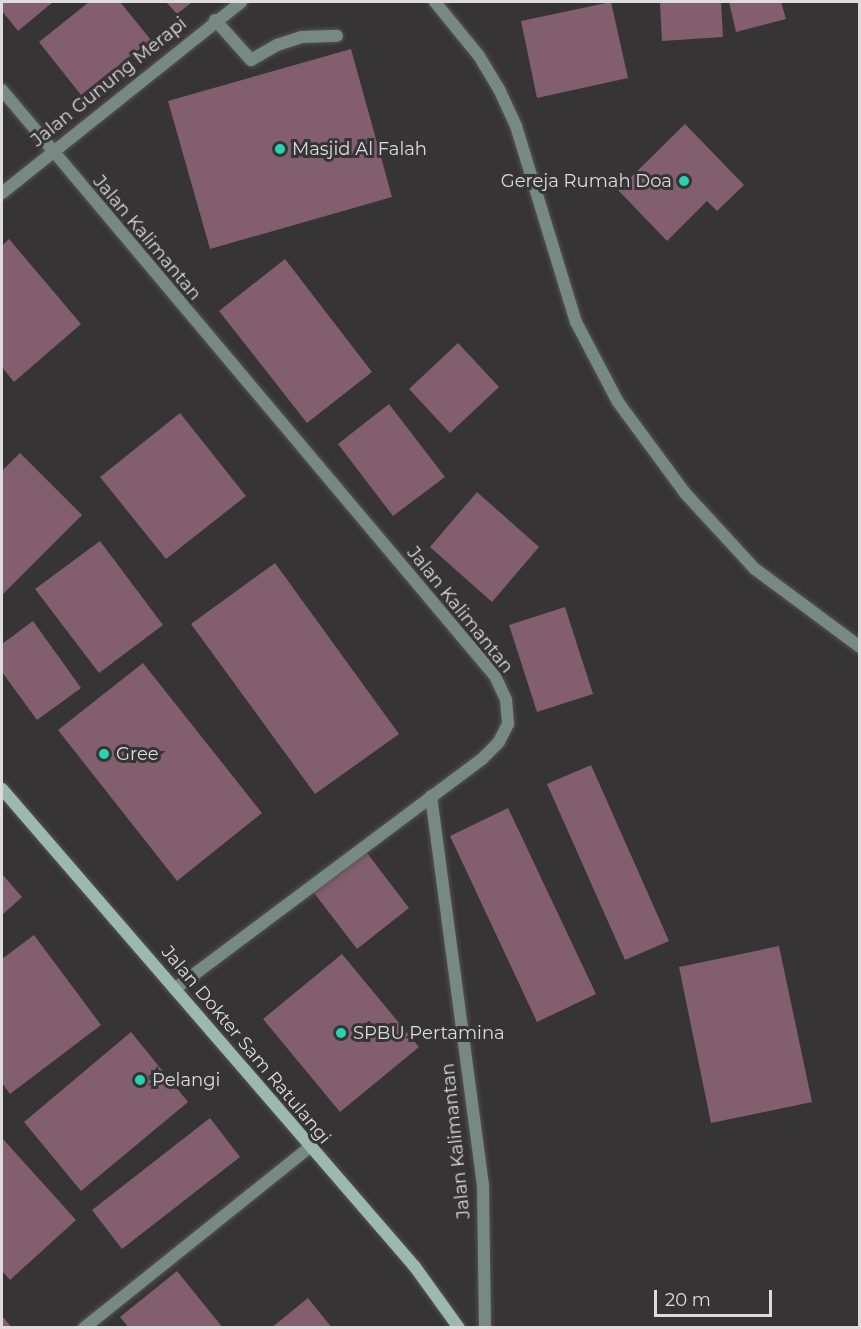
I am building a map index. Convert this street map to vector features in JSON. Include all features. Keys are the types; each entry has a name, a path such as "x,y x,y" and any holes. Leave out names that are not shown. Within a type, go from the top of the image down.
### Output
{"street":[{"name":"Jalan Gunung Merapi","path":"2,193 215,20 241,2"},
{"path":"435,2 479,56 516,126 576,322 618,402 685,493 755,569 860,647"},
{"path":"215,20 251,60 277,45 302,37 337,36"},
{"name":"Jalan Kalimantan","path":"2,90 51,152 495,676 506,700 508,724 499,742 431,796 483,1185 485,1328"},
{"name":"Jalan Dokter Sam Ratulangi","path":"2,789 309,1148 415,1267 459,1328"},
{"path":"175,989 431,796"},
{"path":"84,1328 309,1148"}],"building":[{"path":"2,2 53,2 18,31 2,11"},
{"path":"89,2 120,2 151,40 81,95 39,42"},
{"path":"166,2 192,2 177,14"},
{"path":"611,2 628,78 537,98 521,21"},
{"path":"721,2 723,37 662,41 660,3"},
{"path":"729,2 781,2 786,19 736,32"},
{"name":"Masjid Al Falah","path":"351,49 392,197 210,249 168,101"},
{"name":"Gereja Rumah Doa","path":"685,124 744,185 717,211 707,201 667,241 618,190"},
{"path":"9,239 81,324 14,382 2,367 2,246"},
{"path":"285,259 372,372 307,423 219,311"},
{"path":"458,343 499,387 450,433 409,389"},
{"path":"389,404 445,477 393,516 338,444"},
{"path":"180,413 246,496 166,559 100,477"},
{"path":"20,453 82,515 2,595 2,471"},
{"path":"477,492 539,547 492,602 430,547"},
{"path":"100,541 163,625 99,673 35,589"},
{"path":"275,563 399,734 315,794 191,624"},
{"path":"565,607 593,694 537,712 509,625"},
{"path":"33,621 81,688 37,720 2,672 2,644"},
{"path":"143,663 262,813 177,881 58,730"},
{"path":"591,765 669,941 625,960 547,784"},
{"path":"508,808 596,994 537,1022 450,836"},
{"path":"364,849 409,908 357,949 311,889"},
{"path":"2,874 22,897 2,915"},
{"path":"34,935 101,1025 10,1094 2,1083 2,959"},
{"path":"779,946 812,1102 711,1123 679,967"},
{"name":"SPBU Pertamina","path":"342,954 419,1047 340,1112 263,1019"},
{"path":"131,1032 188,1102 81,1191 24,1122"},
{"path":"210,1118 240,1157 122,1249 92,1210"},
{"path":"2,1138 76,1220 10,1280 2,1271"},
{"path":"177,1271 223,1328 129,1328 120,1317"},
{"path":"308,1298 332,1328 271,1328"},
{"path":"2,1316 12,1328 2,1328"}],"place":[{"name":"Masjid Al Falah","path":"280,149"},
{"name":"Gereja Rumah Doa","path":"684,181"},
{"name":"Gree","path":"104,754"},
{"name":"SPBU Pertamina","path":"341,1033"},
{"name":"Pelangi","path":"140,1080"}]}
